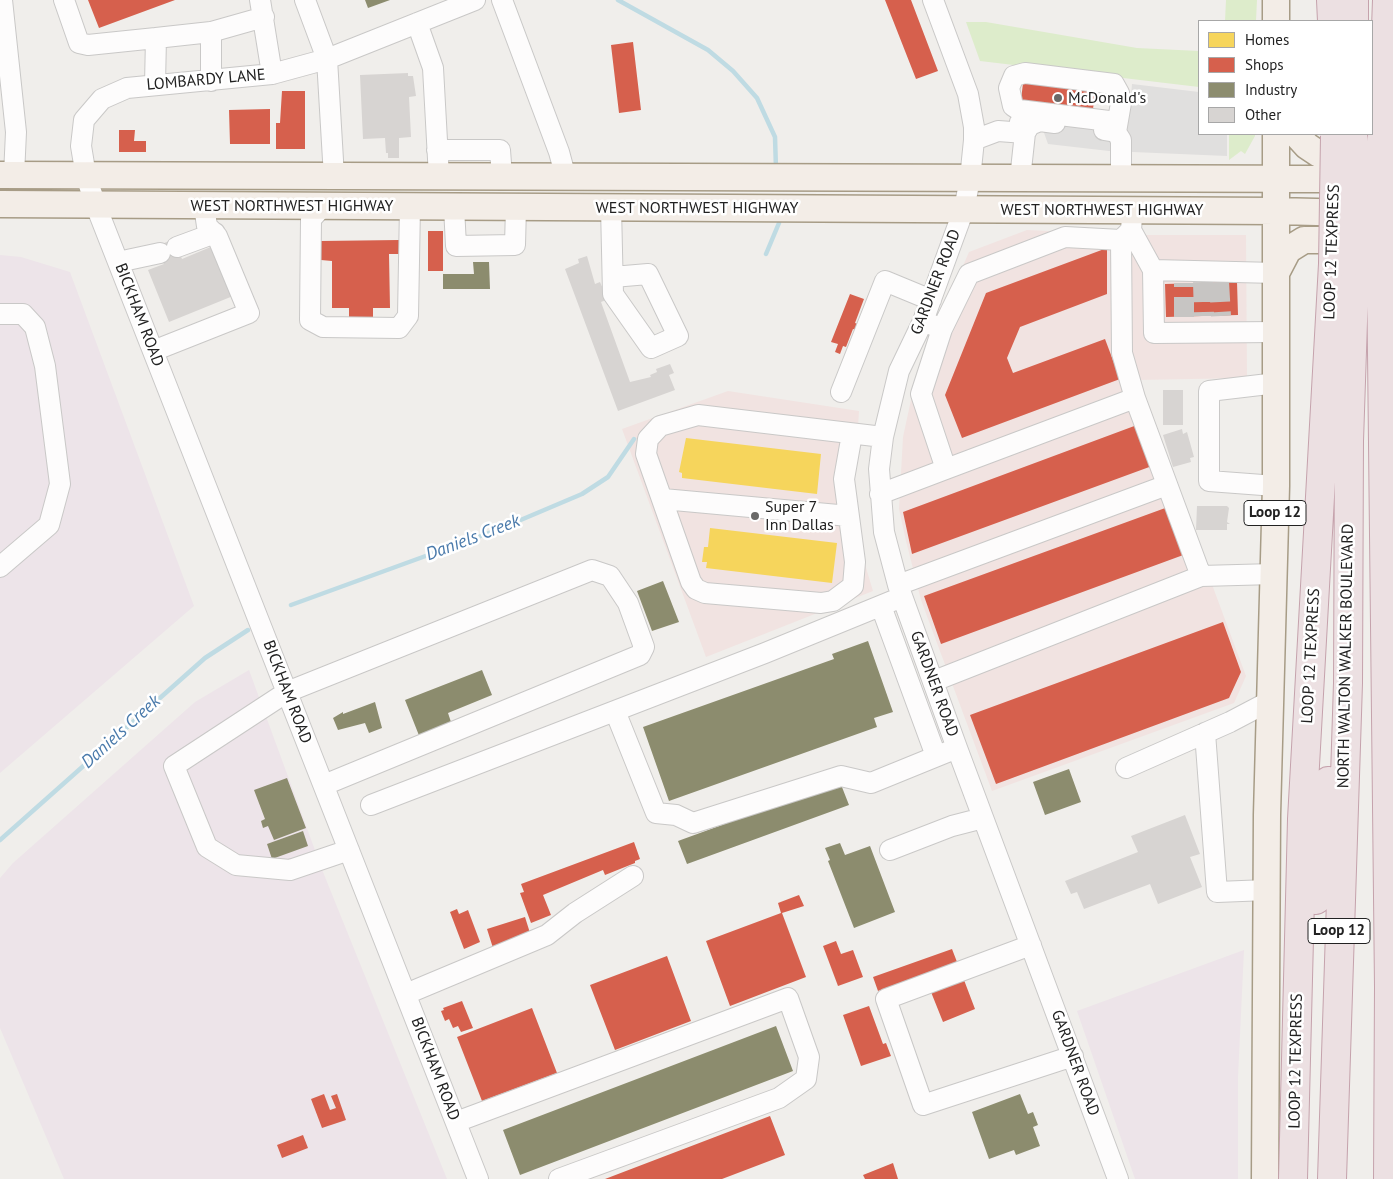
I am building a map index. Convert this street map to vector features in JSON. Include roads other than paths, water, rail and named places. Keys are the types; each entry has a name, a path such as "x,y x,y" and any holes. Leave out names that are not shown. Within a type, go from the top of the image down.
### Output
{"highway":[{"path":"1331,0 1332,20"},
{"path":"1354,0 1354,20"},
{"name":"NORTH WALTON WALKER BOULEVARD","path":"1332,1179 1348,683 1348,441 1366,257 1388,145 1387,0"},
{"name":"NORTH WALTON WALKER BOULEVARD","path":"1344,136 1366,257 1391,994 1388,1179"},
{"name":"LOOP 12 TEXPRESS","path":"1293,1179 1302,819 1366,257"},
{"path":"1296,1085 1333,721 1348,683"}],"main road":[{"path":"1276,0 1276,20"},
{"path":"1275,179 1276,135"},
{"path":"1297,135 1307,146 1319,154 1388,145"},
{"name":"WEST NORTHWEST HIGHWAY","path":"7,175 1393,180"},
{"path":"323,206 328,177"},
{"path":"509,177 516,207"},
{"name":"Loop 12","path":"1267,890 1276,486 1275,179"},
{"name":"WEST NORTHWEST HIGHWAY","path":"0,204 96,206 964,209 1128,226 1276,211 1393,214"},
{"path":"1276,273 1288,250 1304,240 1366,257"},
{"path":"1265,1179 1267,890"}],"street":[{"path":"2,0 8,132 7,175"},
{"path":"64,0 79,42 88,45 210,32 262,9 272,74"},
{"path":"305,0 327,59 328,177"},
{"name":"LOMBARDY LANE","path":"96,206 86,176 81,146 84,120 102,99 127,88 272,74 327,59 475,0"},
{"path":"502,0 559,152 566,178"},
{"name":"GARDNER ROAD","path":"932,0 968,94 974,127 974,140 970,179 964,209 924,321 899,371 883,437 879,469 884,532 900,591 1118,1179"},
{"path":"417,24 433,68 439,177"},
{"path":"210,32 211,81"},
{"path":"155,84 156,38"},
{"path":"1025,133 1013,106 1009,88 1014,76 1025,73 1114,84 1119,93 1121,103 1116,127 1120,140 1121,179"},
{"path":"1013,106 1019,110 1116,127"},
{"path":"1020,179 1025,133 1030,125 1040,120 1116,127"},
{"path":"974,140 998,131 1025,133"},
{"path":"438,150 500,150 509,177"},
{"name":"BICKHAM ROAD","path":"96,206 478,1179"},
{"path":"153,351 249,313 214,233 207,226 204,206"},
{"path":"323,206 311,219 310,320 323,327 399,328 408,316 410,206"},
{"path":"454,207 456,246 515,245 516,207"},
{"path":"611,207 614,276"},
{"path":"1128,226 1152,270 1154,333 1203,324 1276,332"},
{"path":"946,469 921,394 942,329 969,274 1065,237 1128,226"},
{"path":"1128,226 1122,353 1135,398 1201,576"},
{"path":"118,262 169,250 214,233"},
{"path":"1152,270 1202,277 1276,273"},
{"path":"841,392 885,281 931,300"},
{"path":"0,314 23,314 35,327 45,366 60,484 49,525 0,567"},
{"path":"924,321 942,329"},
{"path":"1276,486 1208,481 1208,391 1277,383"},
{"path":"880,494 1135,398"},
{"path":"852,434 844,479 855,562 853,586 833,601 807,602 705,593 696,589 691,582 646,454 648,439 660,426 698,415 883,437"},
{"path":"371,805 881,606 900,591 1167,484"},
{"path":"663,499 849,516"},
{"path":"324,785 640,656 644,647 628,603 610,576 592,570 287,692 174,766 207,847 236,865 290,870 349,850"},
{"path":"934,681 1201,576 1274,574"},
{"path":"881,606 936,756"},
{"path":"1126,768 1205,733 1270,701"},
{"path":"615,711 656,813 676,815 693,823 841,776 871,783 957,748"},
{"path":"1205,733 1217,892 1267,890"},
{"path":"890,850 952,826 983,818"},
{"path":"406,994 547,935 575,913 633,876"},
{"path":"1031,946 886,999 923,1105 1073,1056"},
{"path":"456,1122 788,998 809,1057 806,1079 779,1098 559,1179"}],"waterway":[{"name":"Daniels Creek","path":"618,0 708,50 733,71 757,98 775,137 776,169"},
{"name":"Daniels Creek","path":"766,254 779,223 779,216"},
{"name":"Daniels Creek","path":"291,605 497,530 582,494 608,477 634,439"},
{"name":"Daniels Creek","path":"0,840 205,658 248,630"}],"tunnel":[{"path":"1203,282 1204,316"},
{"path":"1219,282 1221,316"},
{"path":"1184,283 1184,317"}],"place":[{"name":"McDonald's","path":"1058,98"},
{"name":"Super 7 Inn Dallas","path":"755,516"}]}
